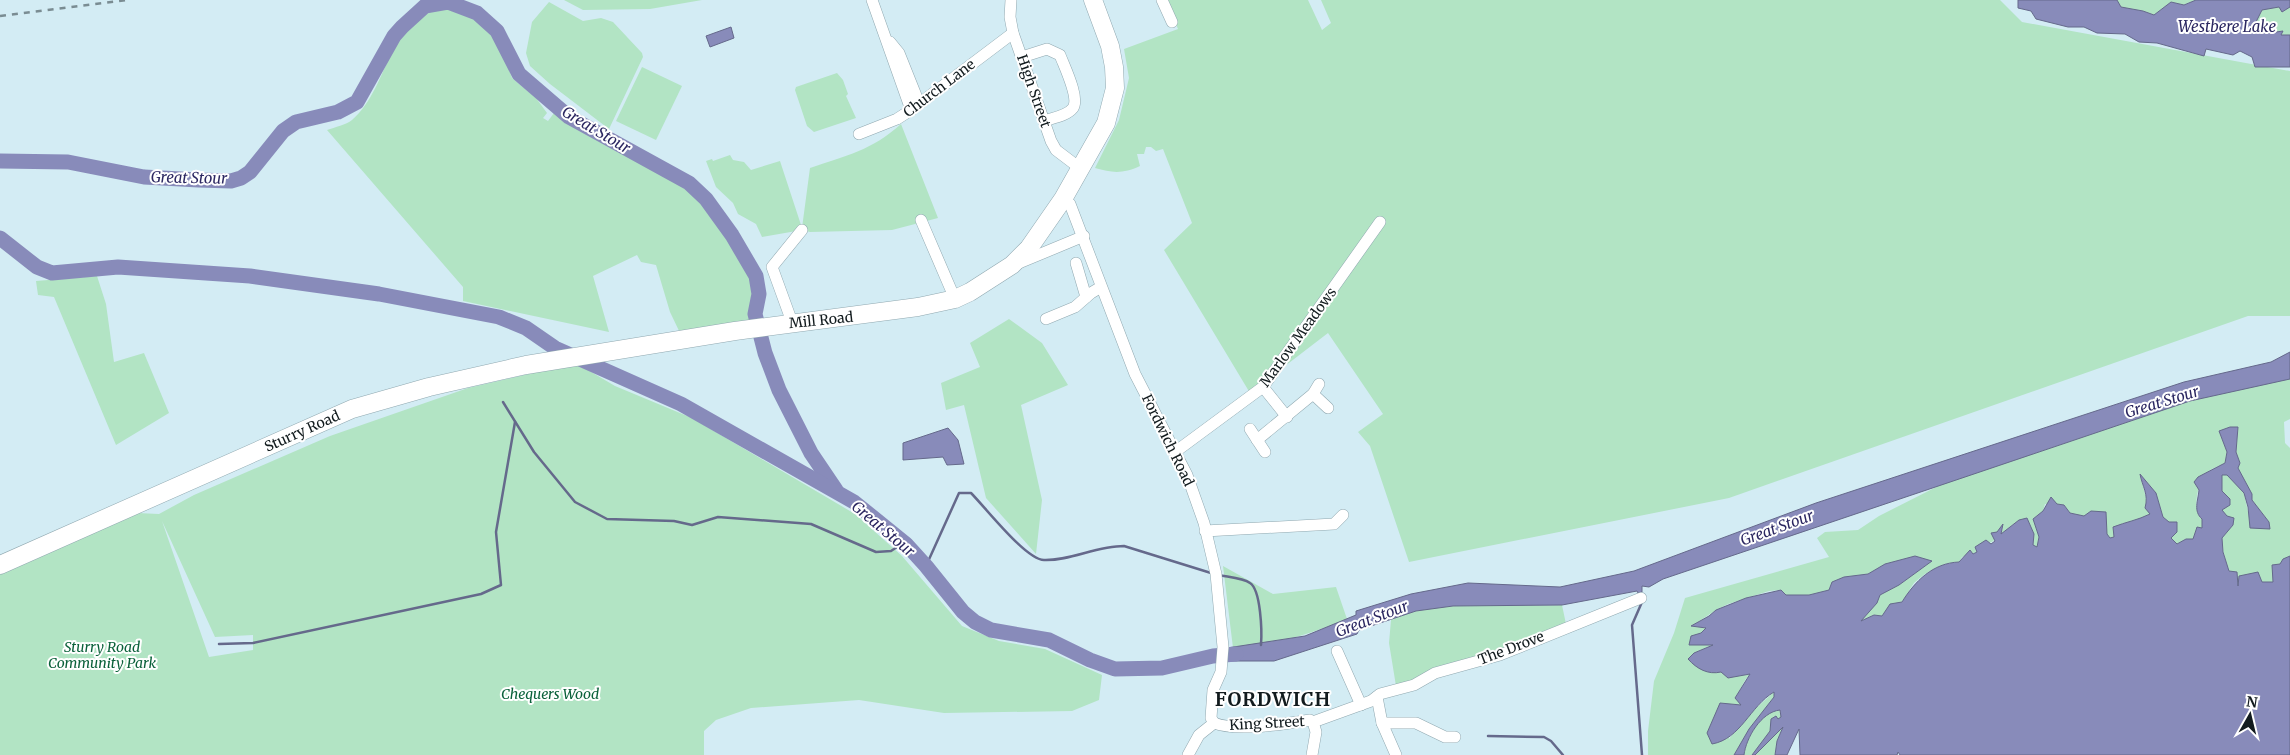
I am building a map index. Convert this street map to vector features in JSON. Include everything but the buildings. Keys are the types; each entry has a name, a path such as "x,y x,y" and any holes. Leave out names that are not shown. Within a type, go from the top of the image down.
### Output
{"highway":[{"name":"Mill Road","path":"621,350 786,323 918,307 955,299 1012,265 1029,248 1063,199 1106,123 1115,88 1114,67 1110,46 1093,0"},
{"name":"Sturry Road","path":"0,565 352,409 437,384 526,365 621,350"}],"street":[{"path":"872,0 883,33 915,107"},
{"name":"High Street","path":"1012,0 1010,17 1013,33 1044,121 1056,150 1081,169"},
{"path":"1162,0 1172,22"},
{"name":"Church Lane","path":"859,134 897,119 1013,33"},
{"path":"1022,57 1047,49 1060,55 1074,91 1075,102 1073,108 1068,112 1044,121"},
{"name":"Fordwich Road","path":"1063,199 1070,204 1084,236 1101,287 1135,374 1187,475 1205,531 1216,574 1223,662 1213,690 1211,718 1214,723"},
{"path":"921,220 955,299"},
{"name":"Marlow Meadows","path":"1176,452 1263,387 1380,222"},
{"path":"786,323 772,267 802,230"},
{"path":"1012,265 1084,236"},
{"path":"1076,263 1086,297"},
{"path":"1046,319 1075,307 1101,287"},
{"path":"1263,387 1287,417"},
{"path":"1257,440 1287,417 1316,389 1328,408"},
{"path":"1250,429 1265,452"},
{"path":"1205,531 1334,524 1343,515"},
{"path":"1286,526 1286,538"},
{"name":"The Drove","path":"1379,695 1414,685 1435,673 1500,655 1641,598"},
{"path":"1337,651 1361,705"},
{"path":"1379,695 1382,723 1396,755"},
{"name":"King Street","path":"1214,723 1220,726 1242,726 1310,720 1313,722 1361,705 1379,695"},
{"path":"1312,755 1316,732 1313,722"},
{"path":"1188,755 1199,735 1214,723"},
{"path":"1382,723 1416,723 1445,737 1455,737"}],"green space":[{"path":"564,0 702,0 650,9 583,10"},
{"path":"1166,0 1308,0 1322,30 1331,23 1321,0 2000,0 2022,22 2290,71 2290,316 2248,316 1729,498 1409,562 1370,446 1358,432 1383,414 1328,333 1250,393 1164,250 1192,223 1163,149 1156,151 1151,147 1146,147 1144,154 1137,154 1140,166 1128,170 1112,172 1095,168 1119,120 1129,78 1124,49 1178,29"},
{"path":"2117,0 2196,0 2183,5 2171,2 2154,15 2120,7"},
{"path":"549,2 583,21 601,18 613,22 642,53 643,57 609,129 550,84 530,66 526,53 532,22"},
{"path":"452,6 481,19 501,47 512,78 536,98 547,113 543,118 548,121 554,113 685,185 694,194 729,237 748,270 755,297 752,323 681,335 670,312 656,265 641,262 637,255 593,276 609,332 463,301 463,287 327,130 350,122 365,106 392,52 402,35 414,21 430,11"},
{"path":"2269,7 2290,7 2290,35 2281,35 2282,31 2269,33 2269,29 2267,31 2256,22 2261,10"},
{"path":"642,67 682,86 656,140 616,121"},
{"path":"837,73 843,80 848,94 846,96 856,118 814,132 807,126 795,90 796,87"},
{"path":"901,124 938,218 892,230 810,232 802,230 762,237 756,224 738,214 733,203 716,187 706,161 712,159 713,161 730,155 733,160 744,162 751,170 780,161 802,228 810,168 869,146"},
{"path":"97,276 106,304 114,362 144,353 169,413 116,445 54,297 38,295 36,281"},
{"path":"1009,319 1042,343 1068,385 1021,405 1042,500 1036,554 986,498 964,405 946,410 941,383 980,367 970,343"},
{"path":"576,363 615,386 692,418 855,514 902,556 962,626 999,641 1045,649 1102,675 1099,700 1072,711 944,713 859,700 751,708 716,720 704,731 704,755 0,755 0,573 137,513 159,514 194,495 330,436 468,388","holes":["162,521 215,637 253,635 253,650 209,657"]},
{"path":"2290,376 2290,419 2284,422 2285,443 2290,448 2290,556 2286,558 2277,570 2273,582 2262,582 2258,572 2238,586 2227,563 2223,551 2222,538 2233,525 2221,510 2222,475 2227,474 2244,493 2250,521 2269,522 2252,500 2252,494 2238,468 2240,463 2236,452 2238,428 2219,431 2227,452 2225,463 2212,469 2202,480 2196,504 2202,519 2202,529 2193,539 2186,539 2177,544 2171,538 2169,522 2163,517 2156,493 2140,474 2150,514 2132,523 2123,523 2114,537 2110,538 2107,534 2105,525 2070,513 2064,505 2045,504 2043,511 2033,519 2039,537 2037,548 2033,545 2034,534 2027,518 2012,525 2001,535 2003,526 1992,542 1975,547 1977,552 1962,557 1959,562 1935,568 1924,575 1914,583 1903,600 1888,609 1882,616 1874,615 1861,621 1877,603 1880,595 1899,585 1927,565 1915,556 1885,564 1868,574 1844,577 1832,582 1829,590 1809,595 1786,595 1781,590 1769,591 1728,604 1716,610 1692,626 1706,628 1689,645 1714,644 1694,653 1714,668 1726,674 1750,674 1735,698 1741,705 1730,704 1729,739 1745,718 1775,691 1774,697 1749,729 1734,755 1648,755 1648,731 1654,681 1674,633 1685,598 1829,557 1817,538 1825,532 1858,530 1879,516 1958,476 2189,399"},
{"path":"1223,566 1273,594 1336,587 1347,619 1291,638 1262,645 1233,648"},
{"path":"1452,605 1562,605 1566,624 1413,683 1396,686 1389,643 1391,620 1409,613"},
{"path":"1780,710 1781,717 1752,755 1744,755 1751,733 1756,726 1767,715"},
{"path":"1784,725 1777,741 1775,755 1755,755"}],"water":[{"name":"Westbere Lake","path":"2018,0 2117,0 2121,7 2154,15 2171,2 2184,5 2196,0 2290,0 2290,7 2282,12 2279,7 2262,10 2256,22 2267,31 2270,28 2269,33 2283,31 2281,35 2290,35 2290,67 2255,67 2252,57 2240,51 2233,55 2206,49 2204,56 2157,43 2139,42 2125,34 2097,33 2084,27 2068,27 2036,19 2031,11 2018,8"},
{"path":"731,27 734,38 710,47 706,36"},
{"path":"2290,352 2290,379 2190,401 1663,579 1649,587 1642,586 1642,592 1638,593 1637,591 1562,605 1453,606 1416,611 1359,630 1357,634 1274,661 1229,661 1224,659 1227,648 1305,636 1356,615 1356,611 1411,594 1468,583 1560,587 1634,571 1816,503 2184,382 2271,362"},
{"path":"2230,427 2238,427 2236,452 2240,463 2238,468 2252,494 2252,500 2269,522 2270,529 2250,528 2248,507 2244,493 2227,475 2222,475 2222,491 2230,499 2230,505 2222,510 2227,516 2234,518 2233,525 2222,538 2223,552 2229,571 2237,572 2238,586 2239,576 2258,572 2262,582 2273,582 2272,565 2280,564 2283,559 2290,556 2290,755 1900,755 1898,752 1897,755 1800,755 1799,729 1787,755 1775,755 1777,741 1783,727 1755,755 1752,755 1770,731 1771,719 1776,716 1778,719 1781,717 1780,710 1767,715 1756,727 1745,748 1744,755 1734,755 1749,729 1774,697 1774,692 1758,705 1731,736 1712,744 1707,733 1720,703 1741,705 1735,698 1750,674 1728,678 1721,672 1712,673 1703,670 1695,666 1688,659 1694,653 1713,645 1689,645 1691,636 1701,633 1706,628 1691,626 1716,610 1746,598 1781,590 1786,595 1809,595 1829,590 1832,582 1844,577 1868,574 1885,564 1915,556 1932,561 1899,585 1880,595 1877,603 1861,621 1874,615 1882,616 1890,604 1902,602 1926,574 1941,566 1959,562 1970,550 1973,554 1977,552 1975,547 1986,540 1991,544 1995,541 1991,533 1997,532 2003,524 2001,534 2019,520 2027,518 2034,534 2033,545 2037,547 2039,537 2033,519 2043,511 2051,497 2057,504 2064,505 2070,513 2084,516 2091,511 2106,512 2107,534 2110,538 2114,537 2113,527 2150,514 2145,508 2146,494 2140,474 2156,493 2163,517 2169,522 2177,522 2177,532 2171,538 2177,544 2186,539 2193,539 2197,527 2202,528 2202,519 2197,509 2199,490 2194,482 2198,477 2225,463 2227,452 2219,431"},
{"path":"948,428 958,440 964,464 947,465 943,457 903,460 903,443"}],"waterway":[{"name":"Great Stour","path":"0,161 68,162 144,177 231,181 241,178 250,172 283,131 296,122 338,112 357,102 394,36 425,6 448,2 477,13 497,31 519,74 569,117 689,183 706,199 732,235 756,276 759,294 755,314 765,353 779,390 811,453 836,490"},
{"name":"Great Stour","path":"0,238 37,267 52,273 118,267 250,276 379,294 499,317 526,328 555,348 681,404 854,502 906,544 963,612 975,622 991,630 1049,640 1090,660 1115,669 1162,668 1213,656 1236,654"},
{"path":"503,402 534,452 575,502 607,519 674,521 692,525 718,517 811,524 876,552 891,551 903,543"},
{"path":"219,644 253,643 481,594 501,585 496,532 515,422"},
{"name":"Great Stour","path":"926,566 959,493 971,493 1006,532 1036,558 1054,560 1103,548 1124,546 1211,573"},
{"name":"Great Stour","path":"1219,575 1243,580 1254,587 1259,602 1261,645"},
{"path":"1642,602 1632,625 1642,755"},
{"path":"1488,736 1544,737 1551,741 1563,755"}],"railway":[{"path":"0,16 128,0"}],"district":[{"name":"FORDWICH","path":"1273,699"}],"park label":[{"name":"Sturry Road Community Park","path":"102,656"},
{"name":"Chequers Wood","path":"550,694"}]}
